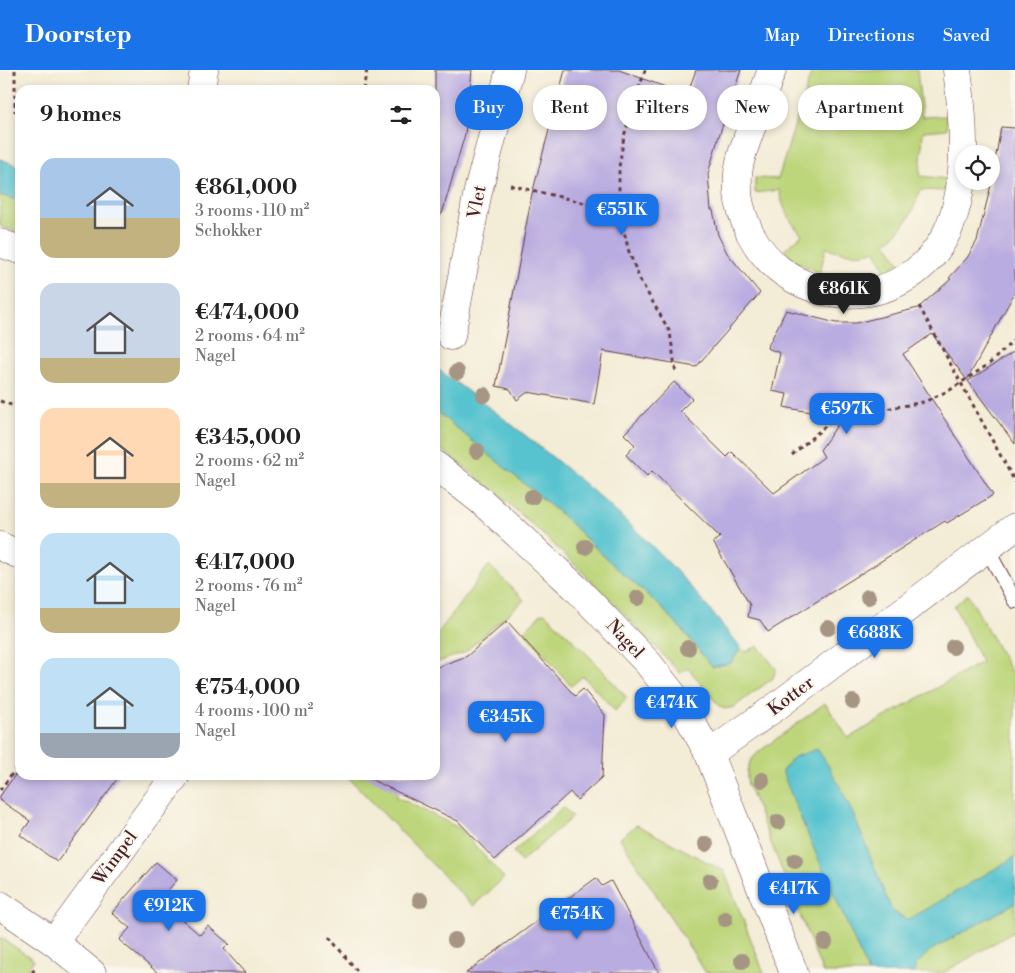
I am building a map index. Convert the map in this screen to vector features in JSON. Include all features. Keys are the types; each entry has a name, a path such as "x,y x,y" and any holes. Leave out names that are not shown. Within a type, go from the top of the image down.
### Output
{"street":[{"path":"202,85 204,70"},
{"name":"Vlet","path":"451,336 481,178 510,70"},
{"path":"772,70 738,167 738,196 742,213 754,240 773,265 786,275 817,289 852,295 866,294 904,279 919,268 944,238 958,201 960,183 962,136 958,70"},
{"path":"0,243 15,248"},
{"name":"Nagel","path":"440,469 480,500 540,554 618,630 674,695 692,721 709,754 794,973"},
{"name":"Kotter","path":"709,754 774,709 1015,528"},
{"path":"0,546 15,553"},
{"name":"Wimpel","path":"54,942 172,780"},
{"path":"0,905 54,942 92,973"}],"lane":[{"path":"987,549 1015,600"}],"path":[{"path":"15,70 15,112"},
{"path":"364,85 367,70"},
{"path":"645,70 624,136 619,167 619,211 629,252 640,280 670,332 676,374"},
{"path":"481,178 619,211"},
{"path":"904,279 1015,482"},
{"path":"792,455 839,414 924,402 950,390 989,364 1015,339"},
{"path":"0,401 15,407"},
{"path":"0,790 15,770"},
{"path":"329,936 359,973"}],"green space":[{"path":"812,70 917,70 919,85 807,85"},
{"path":"798,115 798,130 922,130 922,117 947,116 947,129 923,131 920,176 946,179 944,191 920,190 908,219 899,231 886,242 900,263 885,271 876,250 857,253 826,248 820,273 794,261 783,251 802,235 793,225 787,214 779,190 755,193 755,178 778,179"},
{"path":"0,195 15,200 15,231 0,226"},
{"path":"440,414 562,515 611,563 659,605 683,631 731,663 741,648 745,652 758,646 776,669 773,678 734,707 725,709 720,707 688,668 680,673 563,553 469,470 440,449"},
{"path":"489,565 524,600 464,653 440,661 440,630"},
{"path":"968,594 1015,679 1015,857 908,920 892,911 840,786 849,927 868,973 823,973 748,785 748,766 760,751 825,703 848,738 982,662 954,606"},
{"path":"545,613 594,661 627,698 615,711 583,676 571,686 524,631 541,614"},
{"path":"351,780 398,780 397,797 459,828 504,878 473,906"},
{"path":"563,807 572,817 521,862 513,852"},
{"path":"637,825 724,871 764,973 706,973 620,838"},
{"path":"1015,903 1015,931 943,973 915,973 915,966 931,950"},
{"path":"0,937 34,960 25,973 0,973"}],"water":[{"path":"0,159 15,164 15,200 0,195"},
{"path":"440,371 548,453 602,499 666,560 741,648 731,663 712,667 659,605 611,563 562,515 440,414"},
{"path":"817,749 829,767 850,807 892,911 908,920 1015,857 1015,903 931,950 915,966 915,973 868,973 802,822 782,771 794,757"}],"building":[{"path":"435,70 472,70 470,85 455,85 455,130 465,130 442,214 440,214 440,85 435,85"},
{"path":"565,70 619,70 660,85 617,85 617,130 707,130 707,85 691,85 696,70 741,70 736,85 717,85 717,130 721,130 708,174 711,210 713,210 718,235 727,253 760,293 696,367 603,351 594,404 528,392 517,400 510,389 496,386 532,194 549,130 607,130 607,85 561,85"},
{"path":"1001,127 1015,128 1015,292 967,380 932,334 903,354 993,495 947,523 945,521 768,632 760,620 748,617 750,605 713,542 720,537 652,471 647,476 626,455 635,445 624,434 674,382 692,399 680,411 727,457 732,452 774,493 824,457 820,450 845,414 804,411 784,407 787,394 772,391 780,353 767,348 786,310 836,323 856,323 918,308 951,279 949,278 967,258 977,241 990,190 1000,190 1000,145 998,145"},
{"path":"1015,351 1015,444 968,381"},
{"path":"507,621 575,696 583,689 605,715 602,777 577,800 570,792 495,860 458,821 372,780 440,780 440,666 467,656"},
{"path":"15,775 15,780 116,780 57,862 20,835 30,821 0,800 0,796"},
{"path":"156,862 177,880 159,900 200,935 208,926 229,944 224,949 245,973 158,973 119,940 130,928 112,913"},
{"path":"596,878 602,886 611,881 659,973 466,973"}]}
